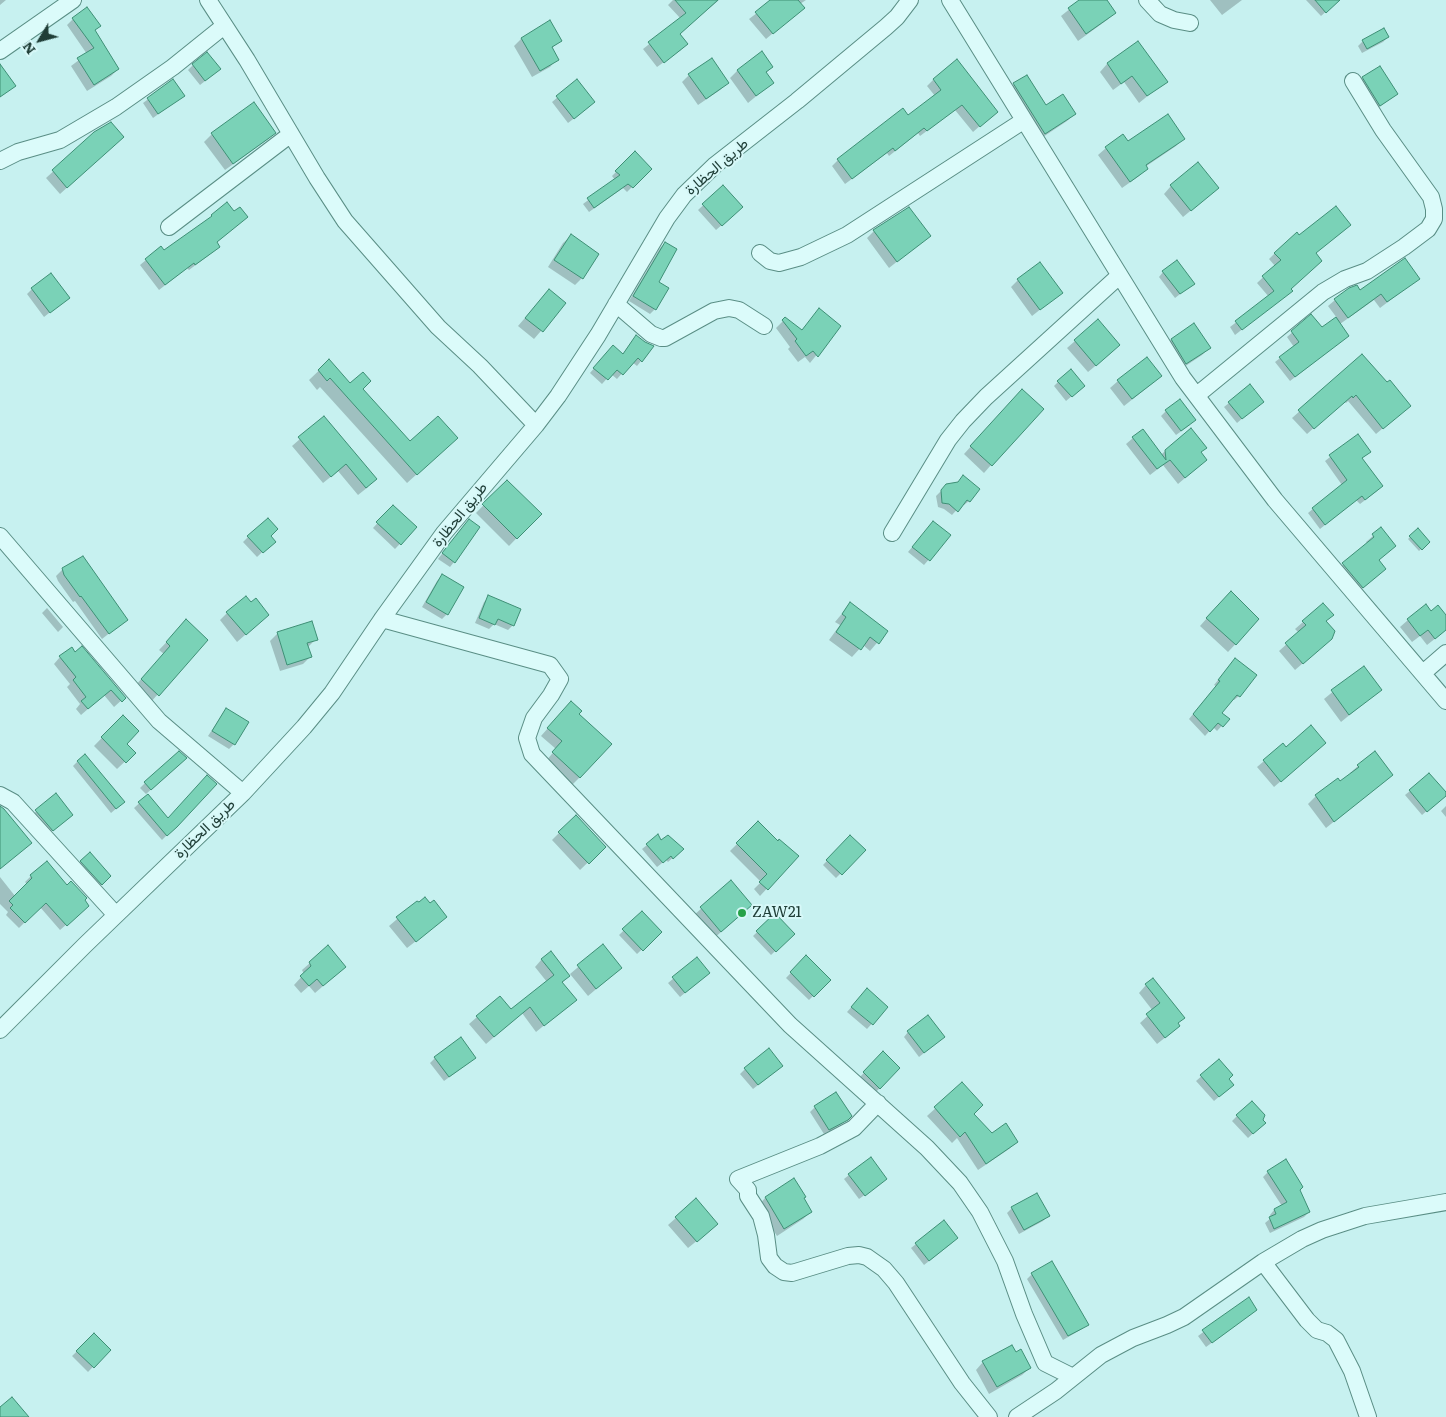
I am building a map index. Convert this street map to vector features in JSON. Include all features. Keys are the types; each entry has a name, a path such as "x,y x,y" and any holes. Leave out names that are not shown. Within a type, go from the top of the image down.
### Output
{"street":[{"path":"0,51 73,0"},
{"path":"208,0 247,60 317,178 345,221 438,327 480,366 536,425"},
{"name":"طريق الحظارة","path":"0,1030 243,793 304,727 332,693 444,533 536,425 579,366 667,218 694,184 715,165 850,59 897,17 910,0"},
{"path":"950,0 1178,370 1275,500 1446,701"},
{"path":"1147,0 1160,14 1174,20 1190,23"},
{"path":"0,161 18,152 60,140 116,108 173,67 224,26"},
{"path":"1197,396 1323,292 1344,279 1367,270 1404,247 1428,229 1434,219 1431,197 1383,130 1353,81"},
{"path":"760,253 770,261 779,263 801,257 847,235 1023,121"},
{"path":"169,227 291,134"},
{"path":"892,533 948,440 963,421 986,397 1119,276"},
{"path":"616,304 651,334 661,338 665,338 714,311 729,308 739,310 764,326"},
{"path":"0,536 159,720 243,793"},
{"path":"382,619 550,665 560,679 534,718 527,738 532,754 790,1025 927,1148 960,1183 980,1212 1005,1261 1045,1364 1073,1377"},
{"path":"1423,673 1446,653"},
{"path":"0,795 4,795 13,802 116,915"},
{"path":"878,1103 854,1128 820,1146 738,1179 748,1190 748,1196 761,1216 769,1258 775,1266 784,1272 792,1273 848,1256 859,1255 868,1257 884,1269 896,1283 962,1383 989,1417"},
{"path":"1017,1417 1056,1391 1116,1346 1184,1317 1263,1262 1302,1240 1343,1222 1388,1211 1446,1202"},
{"path":"1263,1262 1307,1320 1317,1330 1327,1333 1336,1340 1352,1371 1368,1417"}],"building":[{"path":"675,0 718,0 680,34 688,44 664,63 648,42 686,13"},
{"path":"770,0 798,0 805,8 773,34 755,12"},
{"path":"1079,0 1107,0 1116,13 1086,34 1068,8"},
{"path":"1315,0 1340,0 1326,13"},
{"path":"87,7 101,26 95,30 119,69 94,85 77,58 94,48 72,18"},
{"path":"550,20 562,41 552,47 559,60 540,71 521,38"},
{"path":"1384,28 1389,37 1367,49 1362,40"},
{"path":"1138,41 1168,82 1147,96 1132,76 1121,84 1107,63"},
{"path":"762,51 773,67 766,72 774,83 756,96 737,70"},
{"path":"207,52 221,69 205,81 192,64"},
{"path":"712,58 729,83 706,99 688,74"},
{"path":"957,59 998,112 980,127 962,105 927,131 924,128 895,151 893,148 852,179 837,159 903,108 908,115 941,90 933,79"},
{"path":"0,64 16,86 0,97"},
{"path":"1380,66 1398,94 1380,106 1362,77"},
{"path":"1027,75 1046,105 1063,94 1076,114 1045,134 1013,83"},
{"path":"173,79 185,96 158,114 147,98"},
{"path":"577,79 595,102 574,119 556,96"},
{"path":"254,102 276,133 233,164 211,133"},
{"path":"1168,114 1185,139 1146,165 1148,169 1130,182 1105,147 1123,134 1128,141"},
{"path":"111,122 124,137 67,188 52,170 94,132"},
{"path":"635,151 652,169 633,188 628,184 594,208 587,198 620,175 615,171"},
{"path":"1198,162 1219,188 1191,211 1170,185"},
{"path":"723,185 743,207 722,226 702,204"},
{"path":"227,202 234,211 240,207 248,217 217,242 220,247 195,265 194,263 165,285 145,259 161,246 164,250 212,216"},
{"path":"1336,206 1351,225 1316,253 1322,261 1291,289 1293,291 1242,330 1235,321 1274,291 1262,276 1281,260 1274,253 1297,232 1299,235"},
{"path":"909,207 931,236 897,262 873,230"},
{"path":"571,234 599,254 583,279 554,260"},
{"path":"665,242 677,249 659,282 669,288 656,310 633,296"},
{"path":"1405,258 1420,279 1387,302 1381,294 1348,318 1334,299 1349,288 1357,285 1360,290"},
{"path":"1177,260 1195,284 1180,294 1162,271"},
{"path":"1040,262 1063,293 1040,310 1017,279"},
{"path":"51,273 70,298 50,313 31,288"},
{"path":"549,289 566,303 543,332 525,318"},
{"path":"819,308 841,326 818,357 813,351 806,356 795,341 797,339 782,320 785,317 802,330"},
{"path":"1311,314 1322,327 1336,317 1349,336 1295,377 1279,357 1299,342 1291,331"},
{"path":"1098,319 1120,345 1096,366 1074,340"},
{"path":"1194,323 1211,348 1186,364 1171,339"},
{"path":"636,335 654,346 642,362 638,358 623,375 617,370 608,380 593,368 613,345 623,354"},
{"path":"1362,354 1387,382 1390,380 1411,406 1383,429 1356,395 1353,398 1352,396 1314,429 1298,410"},
{"path":"1147,357 1162,376 1132,399 1117,380"},
{"path":"329,359 350,383 363,372 371,381 363,389 410,441 438,416 458,438 417,475 330,378 327,381 318,370"},
{"path":"1071,369 1085,386 1072,397 1057,381"},
{"path":"1250,384 1264,402 1242,419 1228,402"},
{"path":"1022,389 1044,409 992,466 970,446"},
{"path":"1180,399 1196,420 1181,431 1165,410"},
{"path":"324,416 377,479 366,488 346,464 331,477 298,437"},
{"path":"1191,428 1207,448 1201,452 1207,460 1185,478 1170,460 1157,469 1132,437 1143,429 1166,460 1165,450"},
{"path":"1358,434 1371,452 1362,458 1383,486 1365,500 1362,496 1325,525 1312,508 1347,480 1329,455"},
{"path":"963,475 980,489 970,502 967,500 958,512 949,504 942,503 941,490 946,484 958,482"},
{"path":"507,480 542,514 517,539 482,504"},
{"path":"393,505 417,527 401,545 376,522"},
{"path":"268,518 278,529 271,536 276,542 263,553 247,536"},
{"path":"469,519 480,527 455,563 442,553"},
{"path":"933,521 951,535 930,561 912,547"},
{"path":"1381,527 1396,546 1379,560 1386,569 1363,588 1342,563 1374,537 1372,534"},
{"path":"1418,528 1430,542 1422,550 1409,536"},
{"path":"83,556 128,620 109,634 64,575 62,568"},
{"path":"442,574 464,587 448,615 426,602"},
{"path":"1231,591 1259,619 1236,645 1206,618"},
{"path":"488,595 521,609 514,626 498,619 495,625 479,618"},
{"path":"246,596 251,602 256,598 269,615 246,635 226,612"},
{"path":"850,602 888,631 879,644 870,637 861,650 836,632 846,617 842,614"},
{"path":"1323,603 1334,615 1326,621 1335,631 1332,639 1303,664 1285,643 1306,625 1302,621"},
{"path":"1426,604 1431,611 1438,605 1446,615 1446,630 1435,639 1428,630 1420,636 1407,619"},
{"path":"186,619 208,640 159,696 141,679 170,646 166,642"},
{"path":"312,621 318,640 307,643 312,657 287,665 277,632"},
{"path":"82,646 126,698 122,702 111,690 88,709 81,701 86,697 73,680 76,677 59,656 72,647 75,652"},
{"path":"1235,658 1257,675 1240,697 1237,695 1222,713 1230,719 1223,727 1218,723 1210,732 1193,714 1220,681 1218,680"},
{"path":"1364,666 1382,690 1349,715 1331,690"},
{"path":"571,701 582,711 579,714 612,744 580,778 552,752 562,741 547,728"},
{"path":"226,708 249,722 235,745 212,731"},
{"path":"123,715 139,731 127,744 136,753 126,763 101,737"},
{"path":"1311,725 1326,743 1281,782 1263,760 1283,743 1286,747"},
{"path":"179,751 187,758 151,790 144,782"},
{"path":"1375,751 1393,775 1334,822 1315,795 1338,778 1340,781 1359,767 1357,765"},
{"path":"85,754 125,802 116,809 77,761"},
{"path":"1429,773 1446,792 1446,796 1427,812 1409,790"},
{"path":"207,775 217,784 167,836 138,802 148,794 168,818"},
{"path":"56,793 73,815 53,831 35,810"},
{"path":"0,806 32,843 0,869"},
{"path":"576,815 606,847 589,864 558,832"},
{"path":"758,821 778,841 779,839 799,856 768,890 759,882 767,874 736,843"},
{"path":"658,834 661,840 668,835 684,849 673,859 671,856 663,863 646,844"},
{"path":"850,835 866,850 842,875 826,860"},
{"path":"90,852 111,876 102,885 80,861"},
{"path":"47,861 67,885 71,881 87,898 85,900 89,906 67,926 46,903 25,923 10,908 13,905 9,901 32,878 30,875"},
{"path":"731,880 752,905 721,932 700,907"},
{"path":"425,897 430,903 434,900 447,917 416,942 396,917"},
{"path":"642,911 662,932 643,951 622,929"},
{"path":"775,913 795,934 776,952 756,931"},
{"path":"603,944 622,968 596,989 577,965"},
{"path":"328,945 346,967 323,986 317,979 309,986 300,976 311,966 309,962"},
{"path":"551,951 570,976 562,982 577,1000 544,1026 530,1007 494,1037 476,1016 500,996 511,1009 554,975 541,959"},
{"path":"806,955 831,980 814,997 790,972"},
{"path":"697,957 710,973 685,993 672,977"},
{"path":"1153,978 1185,1018 1178,1023 1180,1026 1165,1038 1146,1014 1160,1003 1145,984"},
{"path":"867,988 888,1007 873,1025 851,1007"},
{"path":"928,1015 945,1037 924,1053 907,1031"},
{"path":"461,1037 476,1058 449,1077 434,1057"},
{"path":"769,1048 783,1066 758,1085 744,1068"},
{"path":"883,1051 900,1068 880,1089 863,1072"},
{"path":"1219,1059 1233,1075 1229,1079 1234,1085 1219,1097 1200,1075"},
{"path":"962,1082 983,1105 974,1114 992,1133 1006,1123 1018,1142 986,1164 965,1132 960,1137 934,1107"},
{"path":"836,1092 852,1116 829,1130 814,1106"},
{"path":"1252,1101 1265,1115 1263,1120 1266,1123 1253,1134 1236,1115"},
{"path":"871,1157 887,1179 865,1196 848,1174"},
{"path":"1286,1159 1303,1187 1300,1190 1310,1212 1274,1229 1269,1217 1276,1214 1274,1209 1287,1202 1267,1171"},
{"path":"794,1178 806,1197 804,1198 812,1212 784,1229 765,1197"},
{"path":"1037,1193 1050,1216 1024,1230 1011,1207"},
{"path":"696,1198 718,1224 697,1242 675,1217"},
{"path":"944,1220 958,1238 929,1261 915,1243"},
{"path":"1052,1261 1089,1325 1068,1336 1031,1273"},
{"path":"1249,1297 1257,1310 1212,1343 1202,1330"},
{"path":"94,1333 111,1350 94,1368 76,1351"},
{"path":"1012,1345 1016,1352 1021,1349 1031,1368 997,1387 982,1361"},
{"path":"12,1397 29,1417 0,1417 0,1407"}],"place":[{"name":"ZAW21","path":"742,913"}]}
